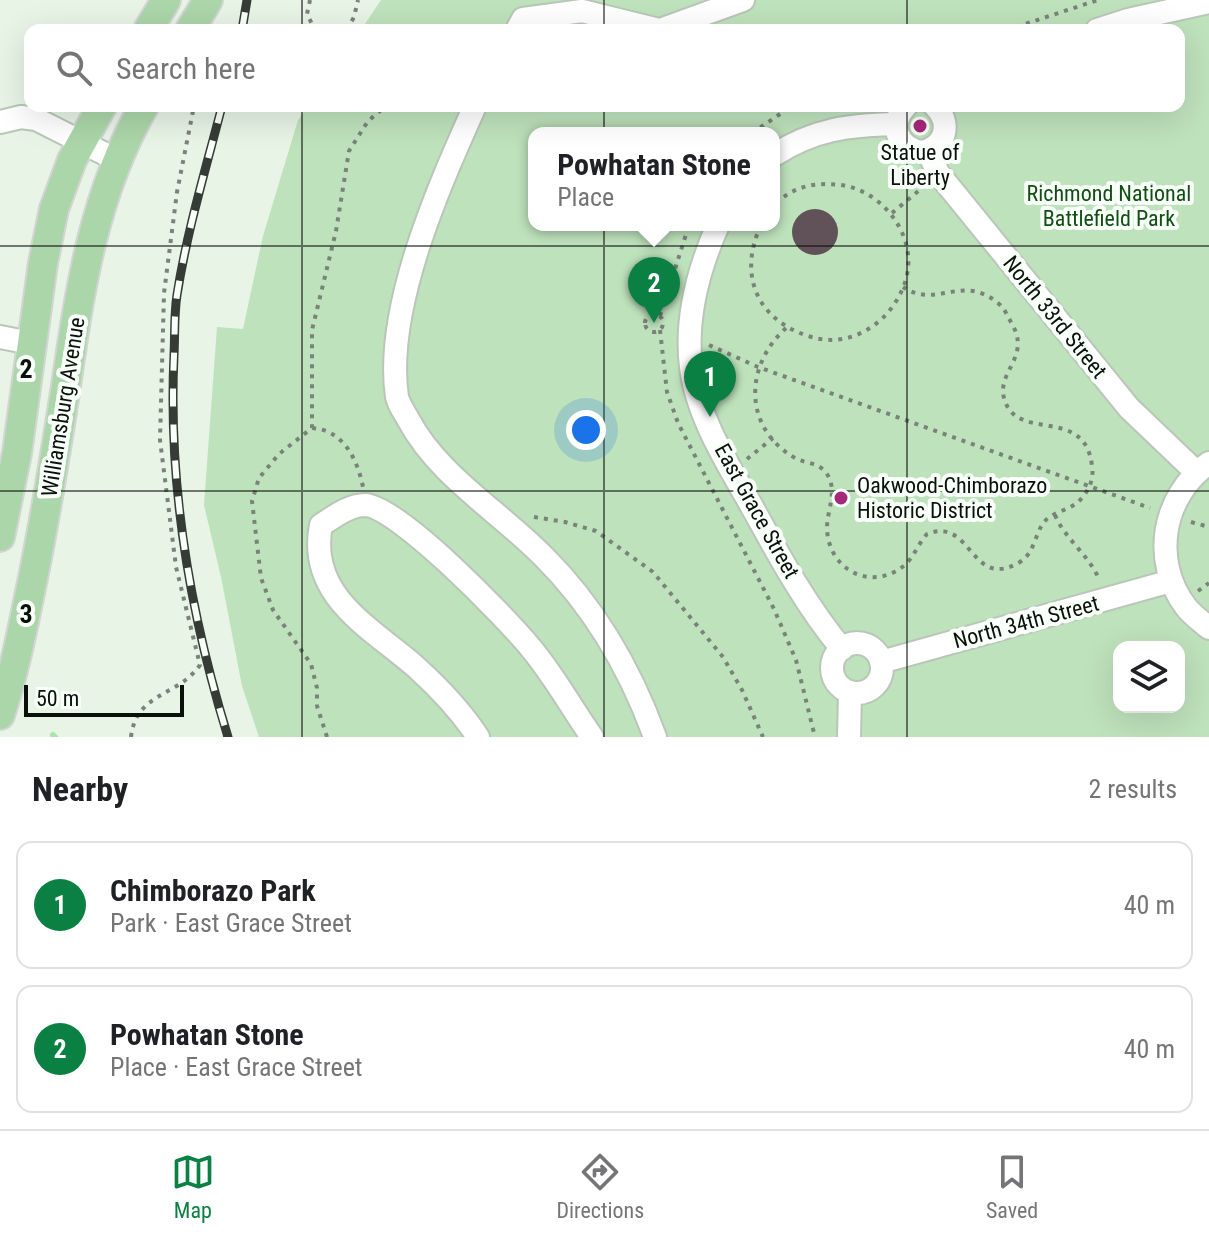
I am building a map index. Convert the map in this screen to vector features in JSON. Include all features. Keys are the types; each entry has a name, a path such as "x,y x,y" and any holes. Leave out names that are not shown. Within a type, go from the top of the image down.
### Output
{"main road":[{"path":"152,24 166,0"},
{"path":"194,24 208,0"},
{"name":"Williamsburg Avenue","path":"0,537 17,453 31,343 54,209 81,142 98,112"},
{"name":"Williamsburg Avenue","path":"0,715 11,682 48,509 82,279 103,195 141,112"}],"street":[{"path":"677,24 743,0"},
{"path":"1116,24 1209,2"},
{"path":"520,24 523,19 582,11 635,24"},
{"path":"472,112 437,191 408,286 395,354 398,401 420,442 544,556 597,621 635,691 655,737"},
{"path":"780,152 810,135 901,115 898,137 905,146 916,151 928,151 945,134 945,121 939,112"},
{"path":"0,122 21,117 36,119 117,160"},
{"name":"North 33rd Street","path":"928,151 938,173 1129,408 1203,468"},
{"name":"East Grace Street","path":"716,231 692,304 691,368 700,404 728,465 779,555 828,633 842,649"},
{"path":"0,337 31,343"},
{"path":"1203,468 1180,492 1169,515 1164,548 1171,581 1187,608 1209,628"},
{"path":"478,737 463,714 426,677 336,598 320,564 317,545 321,525 350,507 366,505 385,512 448,562 530,647 592,737"},
{"name":"North 34th Street","path":"881,662 1105,591 1171,581"},
{"path":"853,644 868,646 876,652 881,662 881,675 865,692 850,692 839,684 833,672 835,659 842,649 853,644"},
{"path":"849,737 850,692"}],"path":[{"path":"310,0 307,14 312,24"},
{"path":"350,24 358,0"},
{"path":"1025,24 1098,0"},
{"path":"131,736 141,707 193,675 200,665 176,567 160,440 164,293 177,192 193,112"},
{"path":"312,428 312,330 336,231 349,151 377,112"},
{"path":"761,127 783,112"},
{"path":"758,231 749,264 753,283 762,303 786,328 818,340 841,340 862,334 884,319 907,277 907,250 901,229 891,214 864,192 822,183 795,188 780,200"},
{"path":"891,214 922,189"},
{"path":"687,231 660,316 667,392 678,423 774,609 796,660 815,737"},
{"path":"786,328 758,367 754,392 756,405 773,438 797,459 821,467 828,475 831,486 827,529 830,545 845,568 865,578 884,575 907,563 920,542 934,531 956,535 975,559 988,566 996,568 1020,562 1028,555 1043,524 1080,501 1090,487 1093,474 1091,457 1076,432 1018,418 1007,406 1003,385 1016,362 1018,346 1017,332 1002,306 975,289 925,297 903,287"},
{"path":"660,316 648,316 645,324 652,333 660,330"},
{"path":"705,344 758,367 1160,512"},
{"path":"327,737 317,706 317,688 311,664 273,610 261,578 252,501 259,478 279,454 312,428 328,429 347,445 361,477 366,505"},
{"path":"745,461 773,438"},
{"path":"1055,515 1068,537 1089,560 1105,591"},
{"path":"501,519 532,517 596,531 653,572 723,657 763,737"},
{"path":"1185,520 1209,527"}],"green space":[{"name":"Richmond National Battlefield Park","path":"381,0 1209,0 1209,737 259,737 242,686 204,505 217,327 243,329 263,236 298,120 304,112 1185,112 1185,24 365,24"}],"building":[{"path":"815,209 831,216 838,232 831,248 815,255 799,248 792,232 799,216"}],"railway":[{"path":"243,24 247,0"},
{"path":"220,112 191,223 177,295 173,403 184,548 203,644 228,737"}],"place":[{"name":"Statue of Liberty","path":"920,126"},
{"name":"Powhatan Stone","path":"654,323"},
{"name":"Chimborazo Park","path":"710,417"},
{"name":"Oakwood-Chimborazo Historic District","path":"841,498"}]}
